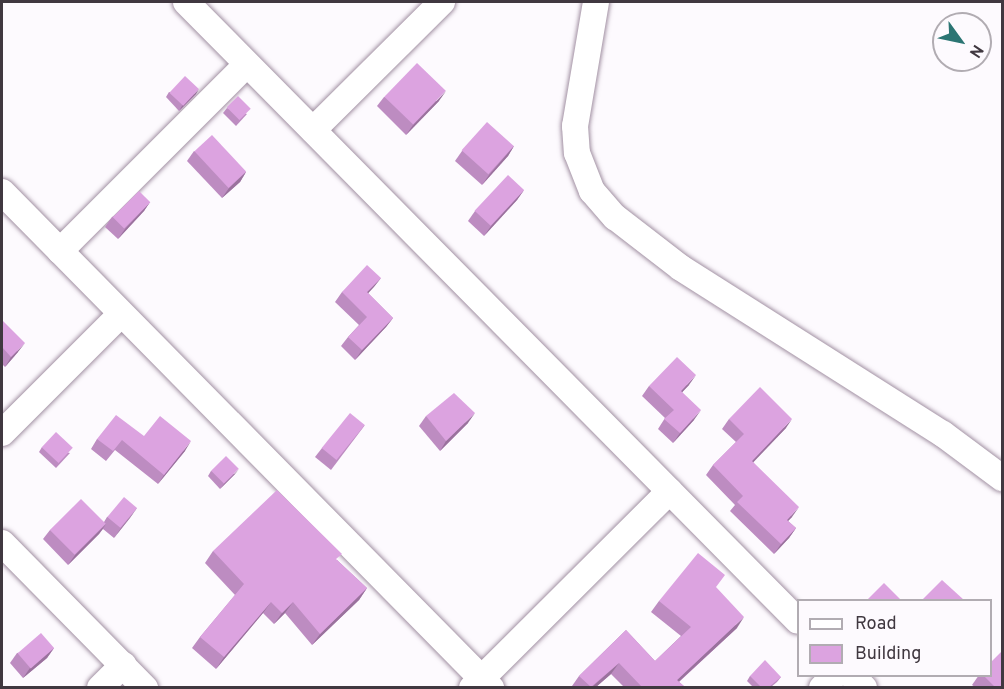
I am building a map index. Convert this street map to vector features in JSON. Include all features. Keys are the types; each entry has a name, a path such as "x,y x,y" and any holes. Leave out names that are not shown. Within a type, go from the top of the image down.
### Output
{"street":[{"path":"186,2 797,620"},
{"path":"313,130 441,2"},
{"path":"596,2 575,126 577,153 592,190 615,217 681,268 1000,470"},
{"path":"60,251 247,64"},
{"path":"2,192 482,684 670,491"},
{"path":"2,433 121,314"},
{"path":"2,543 145,687"},
{"path":"100,687 123,665"}],"building":[{"path":"417,63 446,91 413,125 384,97"},
{"path":"185,76 199,89 183,106 169,93"},
{"path":"238,96 251,109 239,120 227,107"},
{"path":"487,122 514,146 488,174 462,150"},
{"path":"212,135 246,172 229,188 194,151"},
{"path":"508,175 524,190 491,226 475,211"},
{"path":"139,191 150,202 124,228 113,217"},
{"path":"367,265 381,278 367,292 393,318 362,350 348,337 367,317 342,292"},
{"path":"2,320 25,343 11,357 2,347"},
{"path":"677,357 696,375 681,391 701,410 680,433 664,419 674,410 649,386"},
{"path":"760,387 792,419 752,461 799,507 787,520 796,528 781,544 737,502 743,496 713,465 744,434 729,419"},
{"path":"454,393 475,413 446,441 426,416"},
{"path":"350,413 365,425 336,460 322,448"},
{"path":"116,415 144,436 160,416 191,441 164,475 122,440 113,451 97,439"},
{"path":"56,432 73,448 58,463 42,447"},
{"path":"226,456 239,469 224,484 211,471"},
{"path":"277,490 342,554 336,559 367,588 320,634 293,602 282,613 271,602 224,657 200,637 244,584 213,551"},
{"path":"124,497 137,508 120,528 107,517"},
{"path":"81,499 106,524 75,555 50,530"},
{"path":"698,553 725,575 716,587 744,617 677,680 685,687 642,687 619,663 591,687 579,676 626,630 655,661 691,627 659,601"},
{"path":"942,580 963,599 923,599"},
{"path":"884,583 900,599 868,599"},
{"path":"41,633 54,648 31,668 18,653"},
{"path":"1002,651 1002,687 995,687 985,677 992,677 992,661"},
{"path":"765,660 781,677 769,687 761,687 750,676"}]}
